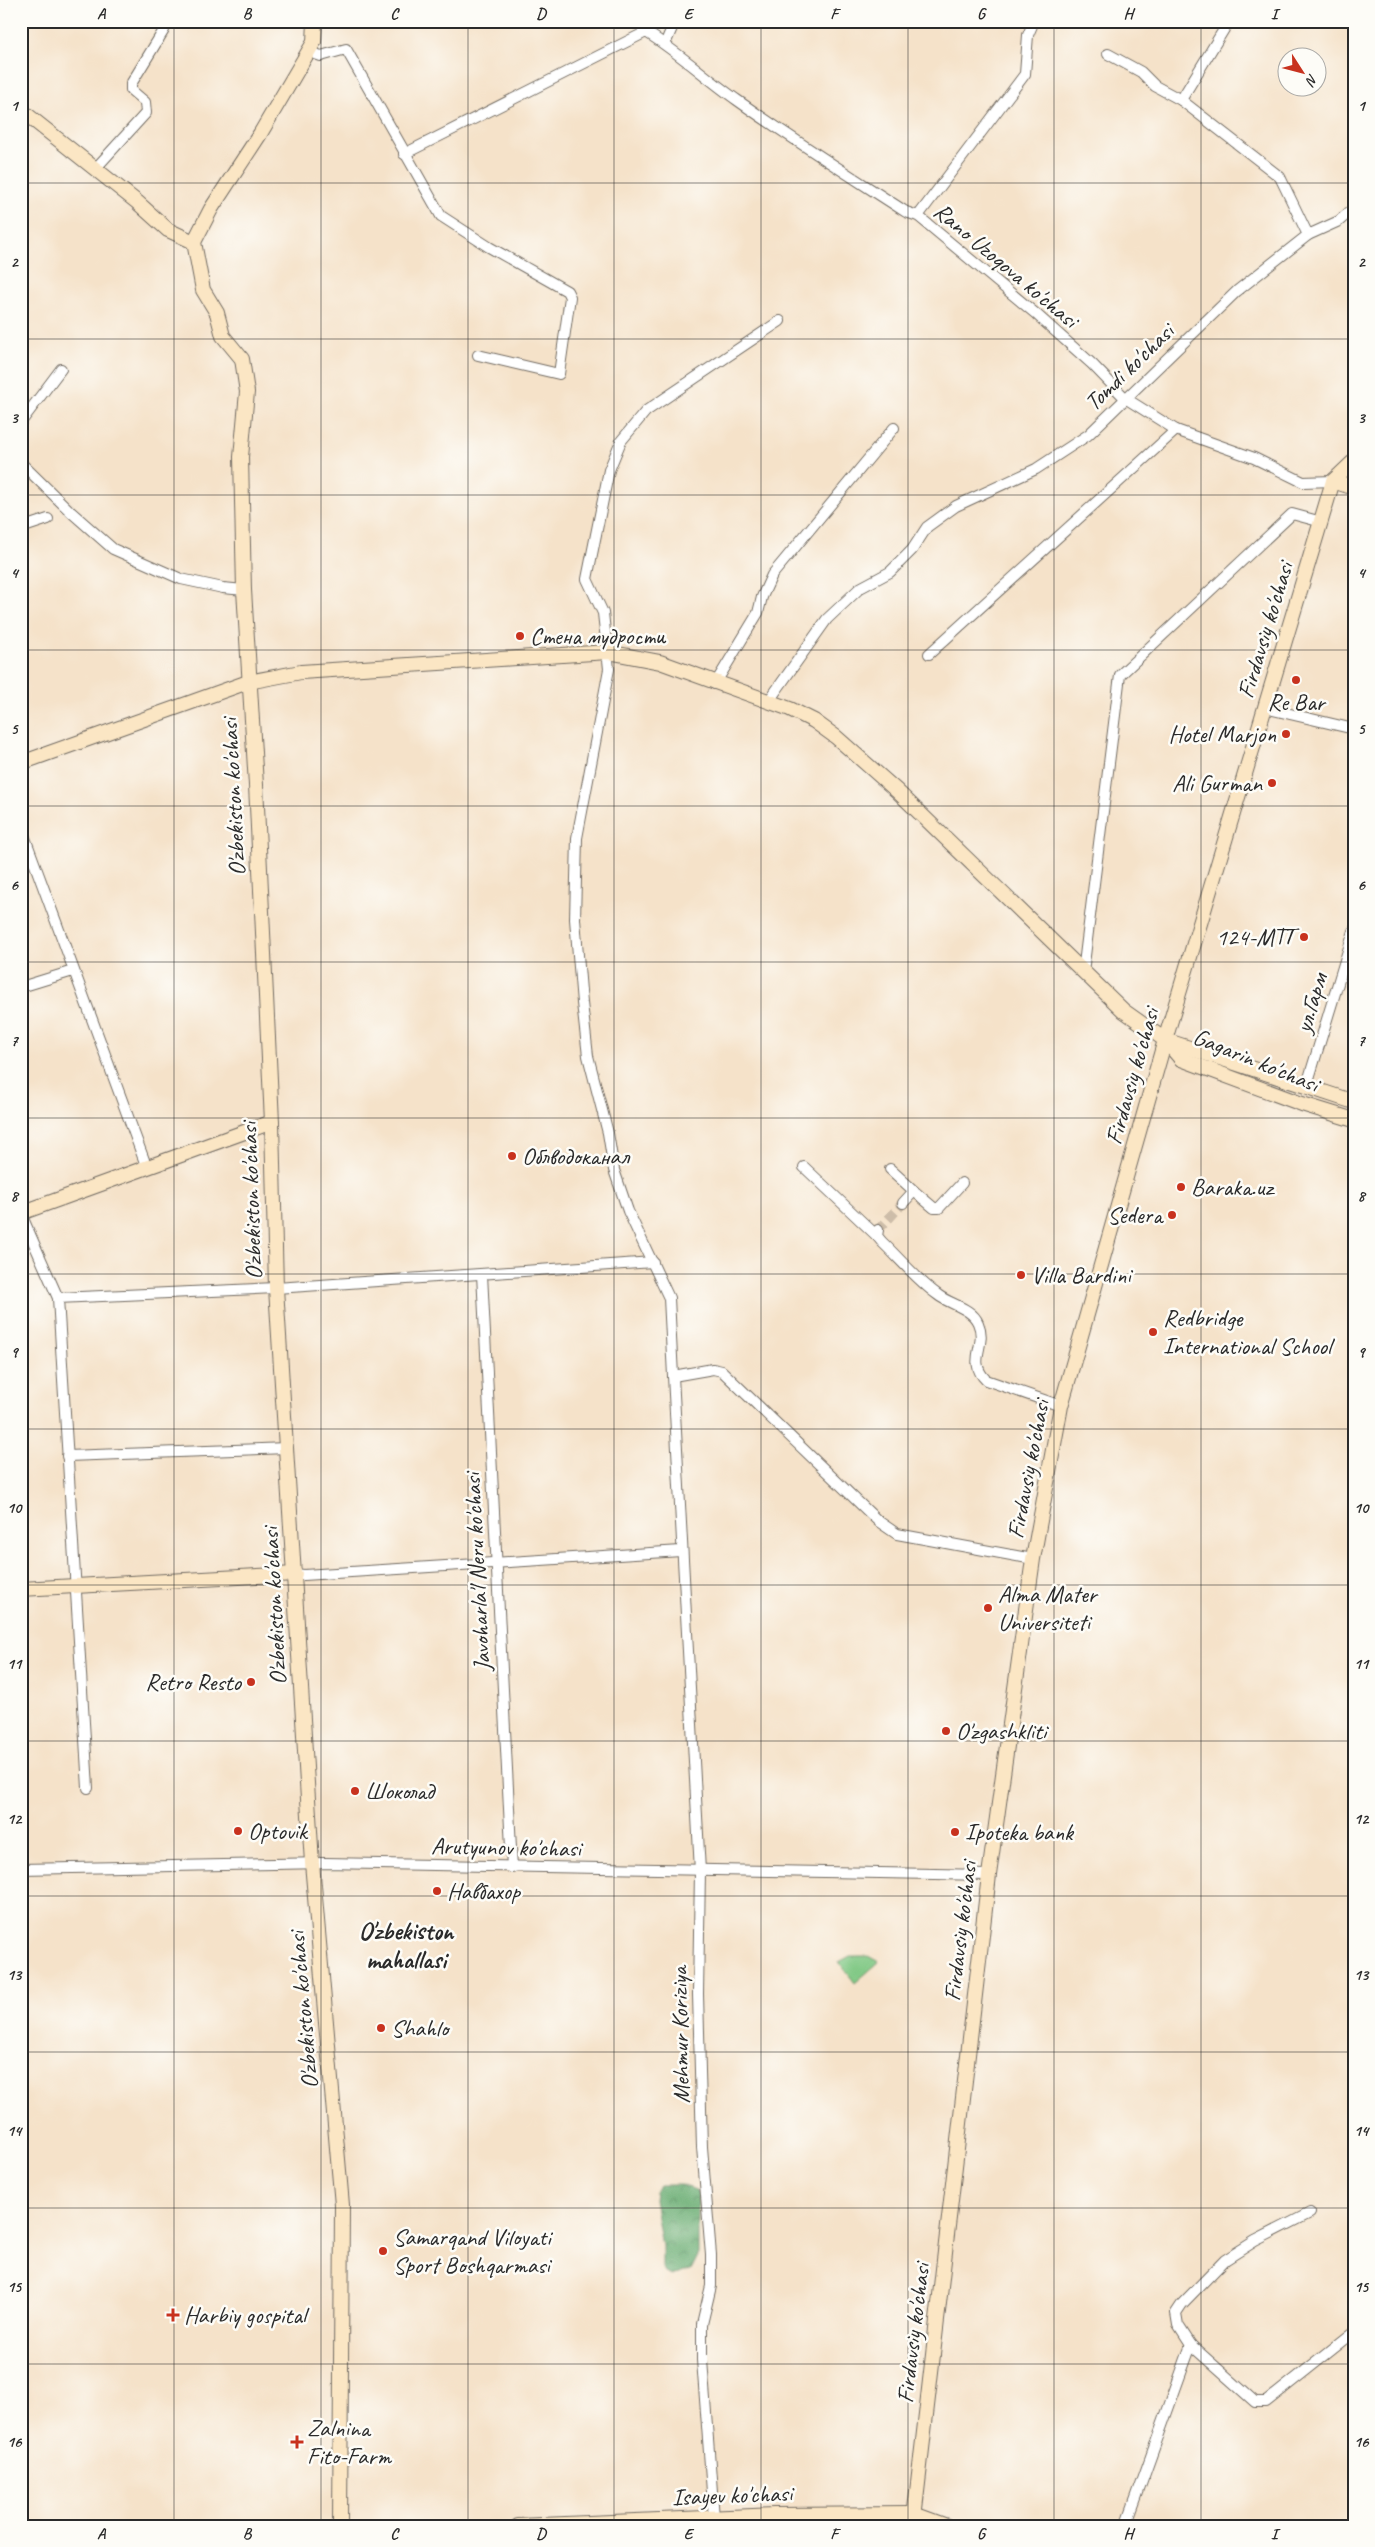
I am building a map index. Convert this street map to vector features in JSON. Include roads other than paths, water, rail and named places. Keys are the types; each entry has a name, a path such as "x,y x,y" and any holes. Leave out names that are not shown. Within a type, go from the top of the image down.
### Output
{"main road":[{"path":"21,110 168,230 194,242 211,209 260,134 314,42 315,21"},
{"name":"O'zbekiston ko'chasi","path":"194,242 203,290 217,313 222,336 242,359 248,392 241,457 244,590 248,682 256,785 272,1122 276,1288 312,1863 342,2205 340,2526"},
{"path":"1354,461 1333,480 1354,488"},
{"name":"Firdavsiy ko'chasi","path":"914,2520 989,1875 1034,1559 1062,1406 1165,1040 1322,522 1333,480"},
{"path":"21,762 248,682 301,672 608,652 660,662 715,684 790,709 814,720 836,737 904,798 1124,1011 1165,1040"},
{"name":"Gagarin ko'chasi","path":"1165,1040 1306,1088 1354,1102"},
{"name":"Gagarin ko'chasi","path":"1165,1040 1181,1059 1302,1104 1354,1120"},
{"path":"21,1214 272,1122"},
{"path":"21,1589 75,1588 295,1574"},
{"name":"Isayev ko'chasi","path":"518,2526 714,2518 914,2520 946,2526"}],"street":[{"path":"95,169 146,113 145,102 131,90 130,84 164,30 165,21"},
{"path":"665,44 675,21"},
{"path":"918,216 1025,74 1028,35 1034,21"},
{"path":"1181,100 1229,21"},
{"name":"Rano Uzoqova ko'chasi","path":"404,154 646,32 665,44 738,100 906,212 918,216 1036,314 1092,364 1125,398 1176,430 1254,458 1303,482 1333,480"},
{"path":"308,52 321,56 346,49 404,154 441,216 489,247 567,291 570,297 559,374 478,355"},
{"path":"1108,54 1141,72 1155,86 1181,100 1280,177 1308,235"},
{"name":"Tomdi ko'chasi","path":"768,702 828,619 860,588 890,572 912,550 927,526 956,506 1036,469 1088,435 1237,291 1308,235 1339,221 1354,208"},
{"name":"Mehmur Koriziya","path":"714,2518 702,2360 702,2324 711,2286 711,2255 702,2147 698,1994 700,1871 681,1551 669,1298 628,1210 614,1170 608,1133 588,1056 575,919 577,838 586,783 608,683 608,652 603,613 588,579 609,470 620,441 646,410 780,321"},
{"path":"21,422 60,369"},
{"path":"715,684 758,613 762,597 772,575 894,428"},
{"path":"929,654 1176,430"},
{"path":"21,463 71,512 118,552 181,579 223,588 244,590"},
{"path":"1083,972 1120,675 1292,514 1322,522"},
{"path":"21,528 48,518"},
{"path":"1265,708 1354,729"},
{"path":"21,827 147,1168"},
{"name":"ул.Гарм","path":"1306,1088 1354,931"},
{"path":"21,987 73,971"},
{"path":"804,1167 878,1233 937,1295 972,1315 978,1322 981,1336 976,1363 978,1372 986,1380 1062,1406"},
{"path":"890,1168 934,1208 939,1208 962,1183"},
{"path":"903,1203 914,1191"},
{"path":"21,1214 58,1298 88,1788"},
{"path":"58,1298 276,1288 653,1262"},
{"name":"Javoharla'l Neru ko'chasi","path":"482,1274 512,1868"},
{"path":"673,1376 713,1369 722,1371 878,1521 897,1534 1034,1559"},
{"path":"67,1456 287,1448"},
{"path":"295,1574 497,1564 681,1551"},
{"name":"Arutyunov ko'chasi","path":"21,1869 312,1863 989,1875"},
{"path":"1310,2213 1255,2241 1224,2260 1182,2304 1176,2313 1178,2325 1191,2344 1255,2402 1261,2403 1266,2402 1354,2332"},
{"path":"1126,2526 1191,2344"}],"tunnel":[{"path":"878,1230 903,1203"}],"place":[{"name":"Стена мудрости","path":"520,636"},
{"name":"Re Bar","path":"1296,680"},
{"name":"Hotel Marjon","path":"1286,734"},
{"name":"Ali Gurman","path":"1272,783"},
{"name":"124-MTT","path":"1304,937"},
{"name":"Облводоканал","path":"512,1156"},
{"name":"Baraka.uz","path":"1181,1187"},
{"name":"Sedera","path":"1172,1215"},
{"name":"Villa Bardini","path":"1021,1275"},
{"name":"Redbridge International School","path":"1153,1332"},
{"name":"Alma Mater Universiteti","path":"988,1608"},
{"name":"Retro Resto","path":"251,1682"},
{"name":"O'zgashkliti","path":"946,1731"},
{"name":"Шоколад","path":"355,1791"},
{"name":"Optovik","path":"238,1831"},
{"name":"Ipoteka bank","path":"955,1832"},
{"name":"Навбахор","path":"437,1891"},
{"name":"Shahlo","path":"381,2028"},
{"name":"Samarqand Viloyati Sport Boshqarmasi","path":"383,2251"},
{"name":"Harbiy gospital","path":"173,2315"},
{"name":"Zalnina Fito-Farm","path":"297,2442"}],"district":[{"name":"O'zbekiston mahallasi","path":"406,1946"}]}
